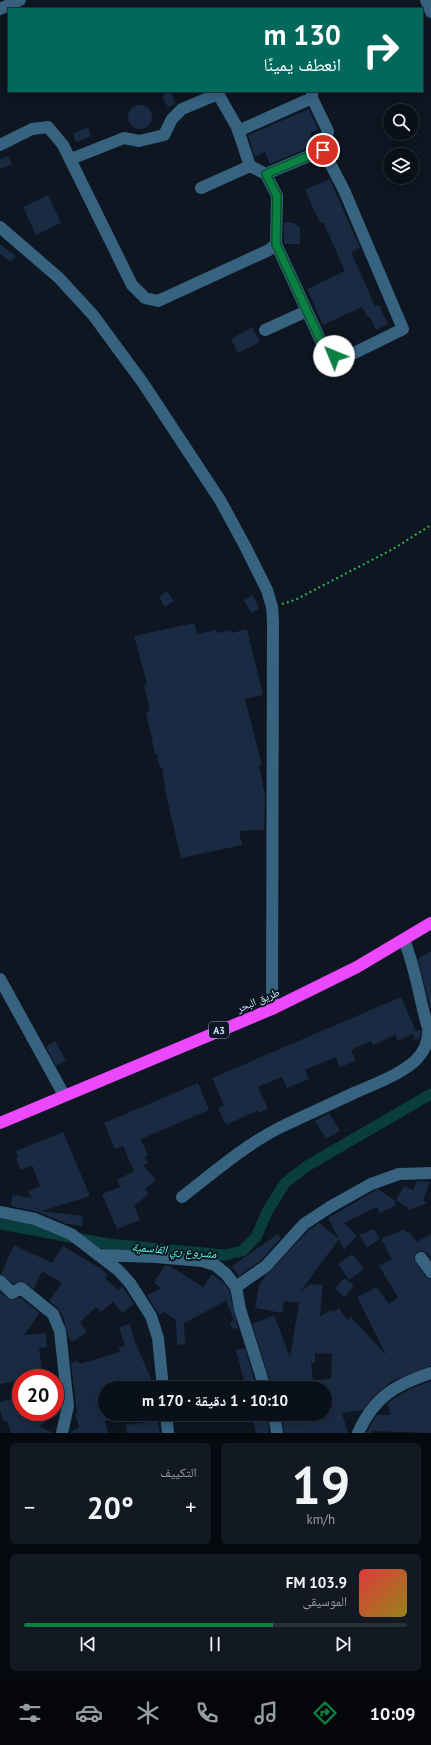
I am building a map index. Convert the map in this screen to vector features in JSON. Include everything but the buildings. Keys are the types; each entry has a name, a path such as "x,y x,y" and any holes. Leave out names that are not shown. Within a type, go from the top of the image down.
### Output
{"highway":[{"name":"طريق البحر","path":"0,1123 272,1009 357,967 431,923"}],"street":[{"path":"0,9 20,0"},
{"path":"426,0 431,12"},
{"path":"71,159 124,138 139,141 164,134 172,119 182,109 219,93 238,131 250,166 266,174 277,196 276,244 325,350 334,356 346,358 403,329 344,190 323,150 328,131 312,94 238,131"},
{"path":"0,145 32,129 48,127 63,145 71,159 132,285 145,298 158,301 269,250 276,244"},
{"path":"266,174 323,150"},
{"path":"201,188 250,166"},
{"path":"0,227 59,278 93,315 144,383 220,500 267,590 272,607 272,1009"},
{"path":"265,330 307,311"},
{"path":"182,1197 247,1146 317,1110 406,1068 416,1060 425,1046 428,1036 428,1028 417,987 413,963 404,940"},
{"path":"0,979 64,1095"},
{"path":"236,1287 266,1266 304,1224 330,1207 371,1184 399,1174 431,1173"},
{"path":"0,1212 34,1219 71,1234 130,1283 151,1316 158,1338 162,1381"},
{"path":"98,1255 156,1257 202,1261 215,1265 226,1274 236,1287 240,1309 263,1381"},
{"path":"421,1258 431,1272"},
{"path":"0,1281 12,1293 21,1288 49,1310 56,1319 60,1331 68,1406 62,1433"},
{"path":"358,1433 363,1421 384,1395 396,1387 431,1373"},
{"path":"167,1421 168,1433"},
{"path":"275,1421 278,1433"}],"path":[{"path":"272,607 295,600 393,549 431,525"}],"waterway":[{"name":"مشروع ري القاسمية","path":"0,1224 108,1244 225,1255 242,1251 256,1237 268,1210 285,1183 307,1166 431,1094"}],"route":[{"path":"323,150 266,174 277,196 276,244 325,350 334,356"}]}
